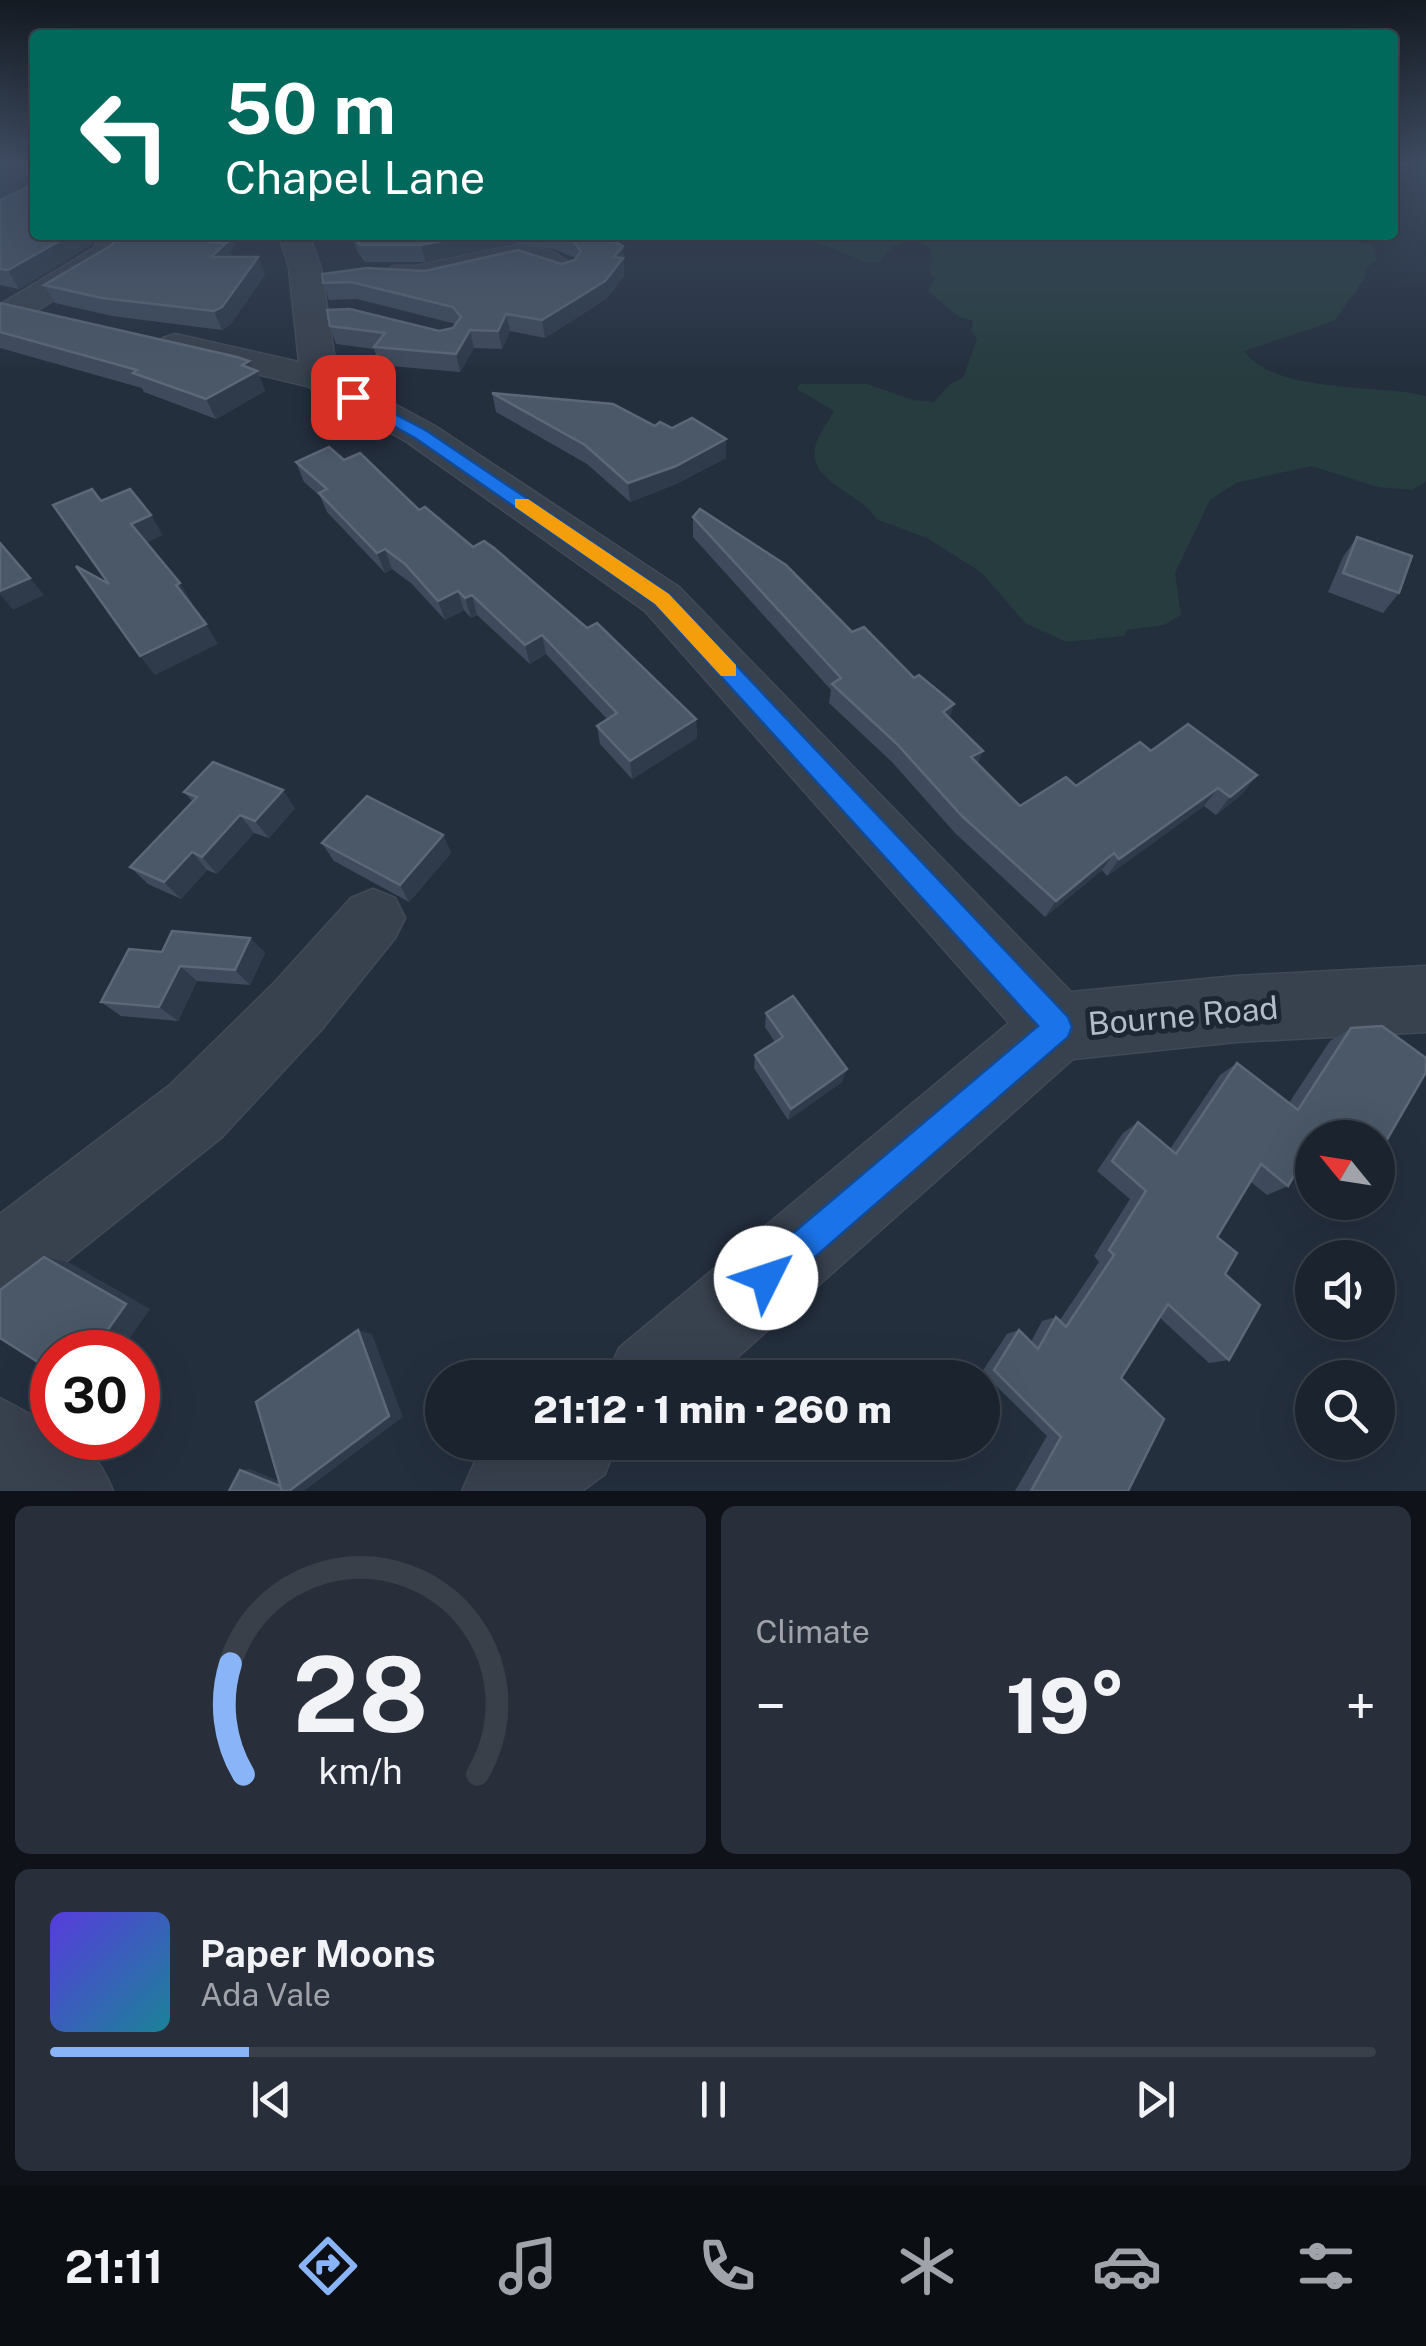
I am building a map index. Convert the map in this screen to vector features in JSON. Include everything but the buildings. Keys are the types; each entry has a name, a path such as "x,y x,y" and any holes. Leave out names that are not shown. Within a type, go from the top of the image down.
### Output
{"street":[{"path":"73,322 16,309 108,253 112,240"},
{"path":"319,378 325,279 411,278 499,252 542,254 564,268"},
{"path":"149,339 319,378 421,434 662,599 1058,1027"},
{"path":"0,1264 196,1111 298,1006 373,918"},
{"name":"Bourne Road","path":"670,1360 1058,1027 1236,1010 1426,999"},
{"path":"0,1443 67,1491"},
{"path":"508,1491 550,1460"},
{"path":"576,1460 577,1491"}],"green space":[{"path":"811,240 1353,240 1374,246 1377,260 1366,268 1365,278 1334,321 1244,351 1259,365 1303,381 1426,396 1426,482 1412,490 1378,487 1311,466 1236,483 1210,500 1175,573 1181,615 1164,625 1126,630 1124,636 1067,642 1025,623 982,573 927,538 876,519 820,470 815,448 834,411 797,389 800,384 867,384 913,400 934,402 950,384 963,378 977,339 971,331 973,321 958,316 928,291 936,278 929,272 929,247 901,243 880,262 866,262"}],"slow traffic":[{"path":"521,503 662,599 728,671"}],"route":[{"path":"353,397 421,434 662,599 1058,1027 766,1278"}]}
